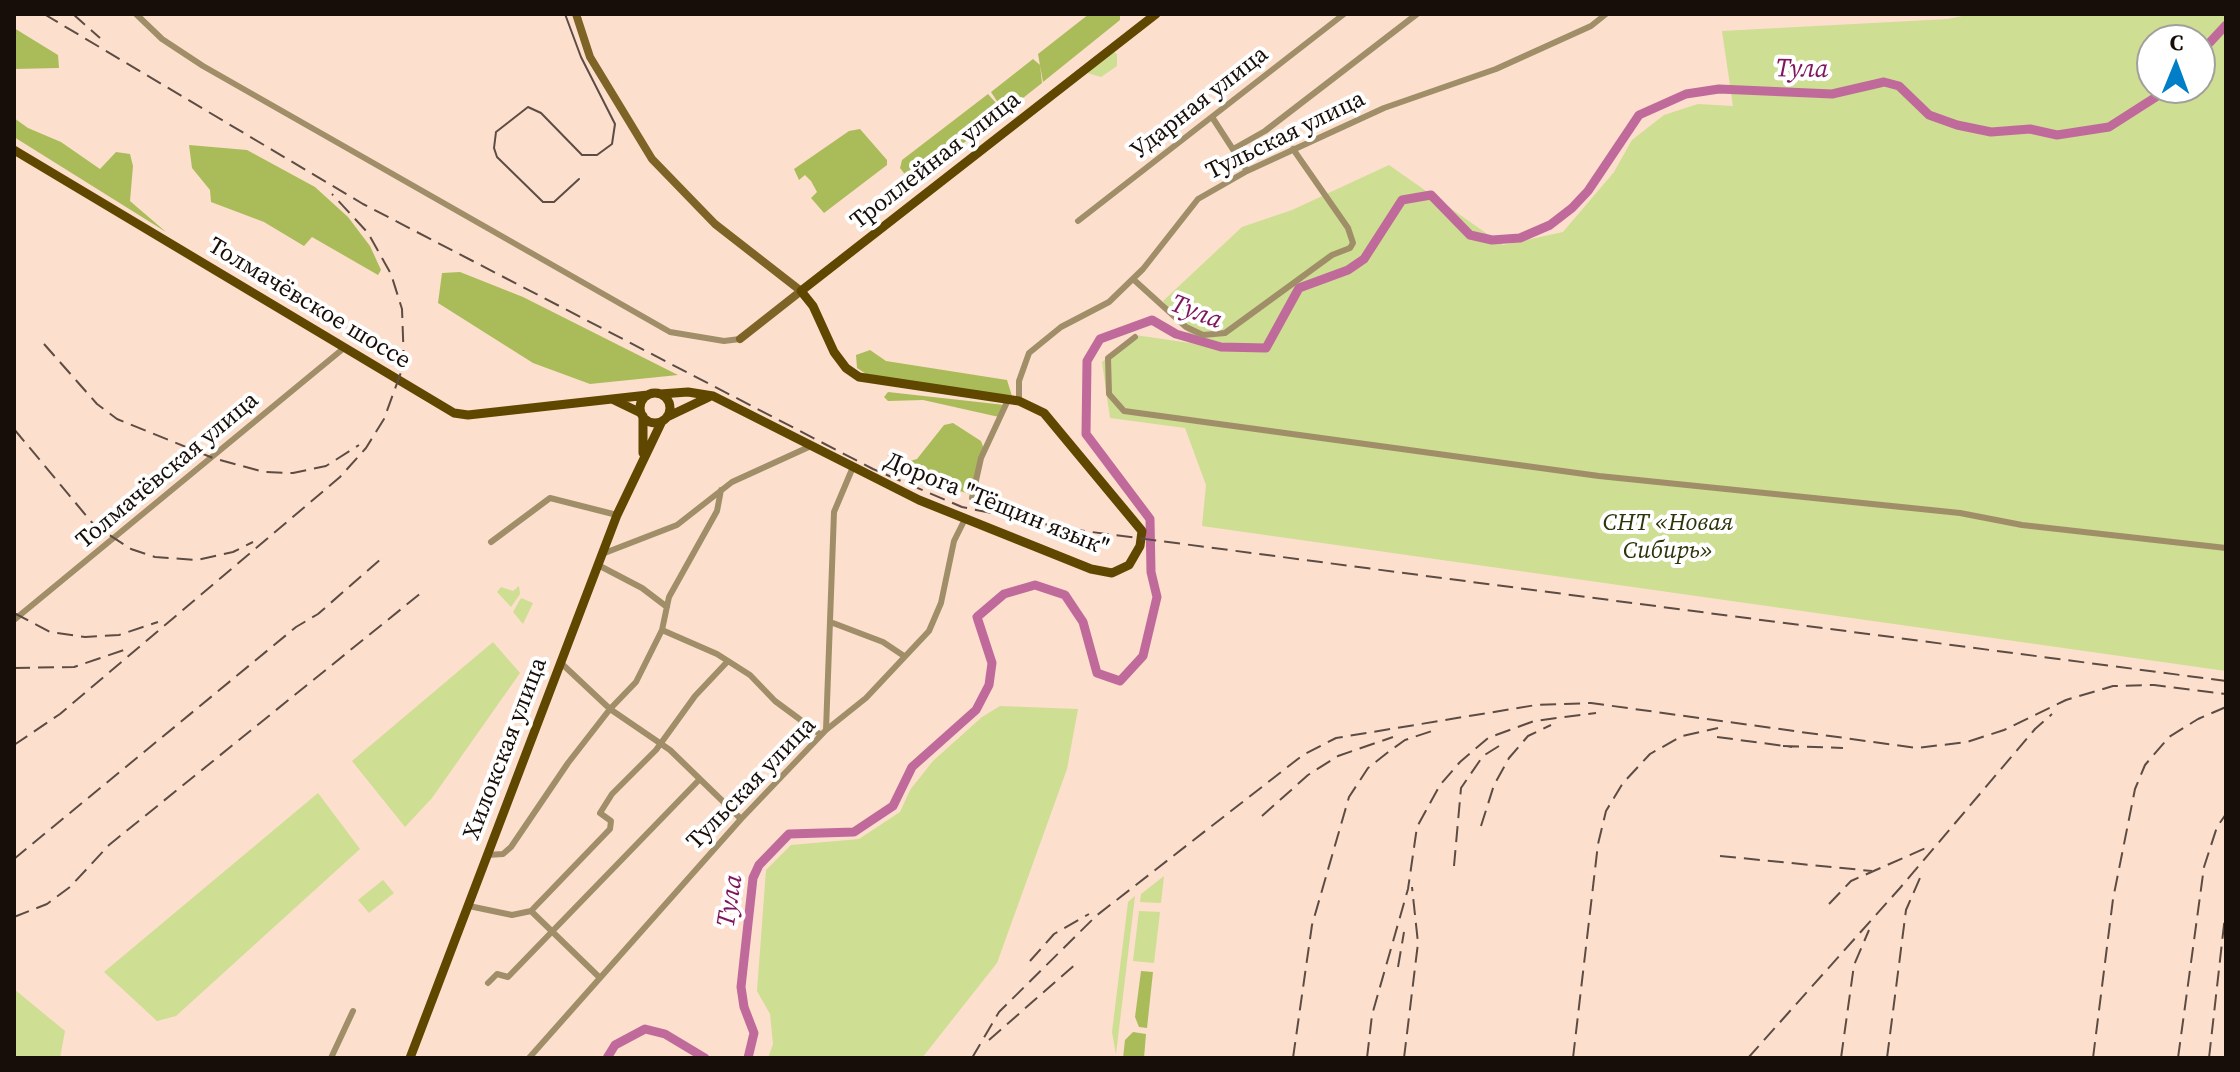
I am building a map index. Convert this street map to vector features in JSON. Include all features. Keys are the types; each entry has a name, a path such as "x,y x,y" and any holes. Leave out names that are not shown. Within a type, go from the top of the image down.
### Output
{"main road":[{"path":"576,14 590,57 652,159 715,224 801,291"},
{"name":"Троллейная улица","path":"740,339 1156,14"},
{"name":"Толмачёвское шоссе","path":"14,150 454,413 468,415 605,397 648,395"},
{"name":"Дорога \"Тёщин язык\"","path":"713,396 965,519 1098,571 1120,571 1138,552 1142,531 1137,523 1097,482 1049,418 1013,400 859,377 846,368 834,352 813,306 801,291"},
{"path":"642,456 643,400 648,395 688,392 713,396"},
{"path":"642,456 670,405 660,394"},
{"path":"605,397 642,414 648,421 664,419 713,396"},
{"name":"Хилокская улица","path":"410,1058 560,662 642,456"}],"street":[{"path":"136,14 162,39 203,66 670,332 724,341 740,339"},
{"name":"Ударная улица","path":"1078,221 1344,14"},
{"path":"1235,148 1265,131 1417,14"},
{"name":"Тульская улица","path":"972,498 981,458 1013,400 1029,353 1061,327 1098,311 1133,279 1198,199 1293,149 1384,108 1496,69 1591,26 1606,14"},
{"path":"1212,117 1235,148 1247,171"},
{"path":"1133,279 1186,327 1203,335 1225,333 1332,255 1350,248 1353,243 1348,228 1293,149"},
{"path":"1135,337 1108,358 1109,394 1124,411 1599,476 1960,513 2022,525 2226,548"},
{"name":"Толмачёвская улица","path":"14,620 344,348"},
{"path":"602,554 677,525 732,482 811,446"},
{"path":"662,630 728,661 750,675 775,701 824,732 833,623 834,512 853,467"},
{"path":"487,855 503,854 511,847 610,709 636,682 662,630 667,607 717,511 721,490"},
{"path":"491,542 550,498 617,515"},
{"name":"Тульская улица","path":"529,1058 598,976 741,819 824,732 866,698 936,619 948,560 965,519"},
{"path":"598,565 642,588 667,607"},
{"path":"833,623 883,642 904,656"},
{"path":"469,906 512,915 531,911 610,829 613,825 600,813 612,794 661,742 695,696 728,661"},
{"path":"560,662 610,709 661,742 698,781 741,819"},
{"path":"488,983 497,974 508,977 698,781"},
{"path":"531,911 598,976"},
{"path":"331,1058 353,1011"}],"green space":[{"path":"1089,14 1120,14 1120,20 1043,82 1038,54"},
{"name":"СНТ «Новая Сибирь»","path":"1971,14 2226,14 2226,671 1202,526 1206,485 1185,428 1110,418 1102,362 1135,335 1197,344 1163,301 1242,227 1292,210 1389,165 1503,245 1563,232 1614,172 1632,140 1664,115 1698,104 1733,106 1722,31 1948,19"},
{"path":"14,28 58,55 59,68 14,69"},
{"path":"1114,52 1117,54 1117,66 1101,77 1087,73"},
{"path":"1033,59 1040,65 1042,83 1004,113 911,182 900,168 902,160 988,94 1004,112 991,92"},
{"path":"14,118 28,128 61,142 100,169 116,152 130,154 133,166 130,201 166,232 14,137"},
{"path":"860,129 887,160 887,165 824,213 811,198 817,192 811,181 805,175 799,180 794,169 849,131"},
{"path":"189,145 247,150 315,187 348,217 370,246 381,270 378,275 312,237 304,246 264,222 211,202 210,190 192,168"},
{"path":"460,272 523,297 678,375 590,384 533,363 438,303 442,273"},
{"path":"870,350 886,361 1007,380 1012,396 874,379 857,368 856,355"},
{"path":"888,392 1005,405 999,417 923,400 888,401 884,397"},
{"path":"953,423 981,441 984,449 970,494 912,477 887,455 906,462 917,459 944,425"},
{"path":"519,586 520,594 511,607 497,592 501,587 513,591"},
{"path":"521,598 533,603 523,624 513,612"},
{"path":"493,642 520,673 432,798 405,827 352,761"},
{"path":"1000,706 1078,709 1067,769 997,963 922,1058 768,1058 773,1044 770,1014 757,991 766,870 791,845 859,839 900,812 910,790 933,761 982,717"},
{"path":"318,793 360,849 176,1016 157,1021 104,972"},
{"path":"1164,876 1161,903 1140,902 1141,894"},
{"path":"383,880 394,893 369,913 358,900"},
{"path":"1135,896 1116,1055 1112,1032 1128,902"},
{"path":"1139,911 1160,912 1154,963 1133,961"},
{"path":"1141,971 1153,972 1147,1028 1139,1027 1135,1017"},
{"path":"14,989 65,1031 60,1058 14,1058"},
{"path":"1133,1032 1146,1034 1144,1058 1123,1058 1125,1040"}],"waterway":[{"name":"Тула","path":"2216,36 2226,25"},
{"name":"Тула","path":"748,1058 754,1033 744,1007 741,987 753,878 759,865 789,834 854,832 893,806 912,767 976,710 989,685 992,663 977,617 1004,594 1035,585 1065,595 1083,622 1097,673 1120,681 1143,656 1157,597 1151,572 1150,519 1086,434 1087,361 1100,339 1152,320 1176,334 1221,347 1266,348 1299,288 1348,270 1364,259 1402,200 1431,195 1470,235 1492,240 1520,238 1550,225 1572,208 1588,191 1639,115 1686,94 1719,89 1832,94 1884,82 1899,86 1929,115 1957,125 1991,132 2030,129 2057,135 2109,127 2145,104"},
{"name":"Тула","path":"607,1058 615,1045 645,1029 665,1034 705,1058"}],"tram line":[{"path":"565,14 581,57 615,124 612,144 597,155 582,155 541,113 528,107 496,132 494,148 497,157 543,202 554,202 579,179"}],"railway":[{"path":"44,14 363,204 873,469 962,507 1069,529 2226,681"},
{"path":"73,14 100,38"},
{"path":"14,745 60,714 340,477 366,448 384,419 404,364 402,309 391,274 368,233 332,194"},
{"path":"44,344 97,404 117,419 213,458 264,472 293,473 326,466 359,445"},
{"path":"14,429 94,525 131,549 155,557 197,560 233,552 253,542"},
{"path":"14,859 296,627 318,614 382,558"},
{"path":"14,917 47,904 70,887 109,845 421,593"},
{"path":"14,613 50,632 85,637 119,635 158,622"},
{"path":"14,668 74,667 127,649"},
{"path":"972,1058 999,1012 1096,916 1303,755 1336,738 1536,705 1591,703 1917,748 1967,742 2004,730 2066,700 2113,686 2154,685 2226,694"},
{"path":"2093,1058 2113,899 2135,789 2145,765 2169,737 2198,719 2226,707"},
{"path":"1367,1058 1372,1015 1408,889 1417,827 1440,785 1460,762 1488,738 1534,721 1596,713"},
{"path":"1748,1058 1900,888 2035,729 2052,714"},
{"path":"1481,826 1494,785 1509,758 1528,736 1551,725"},
{"path":"1573,1058 1598,844 1606,811 1623,783 1650,754 1682,736 1718,728"},
{"path":"1293,1058 1312,925 1349,797 1368,768 1387,753 1405,740 1438,729"},
{"path":"1262,816 1308,775 1338,756 1393,737"},
{"path":"1717,737 1792,747"},
{"path":"1454,866 1461,788 1483,756 1499,746"},
{"path":"1783,746 1843,748"},
{"path":"2178,1058 2204,867 2217,827 2226,814"},
{"path":"1829,904 1851,881 1928,847"},
{"path":"1720,856 1872,871"},
{"path":"1887,1058 1906,910 1923,871"},
{"path":"1404,1058 1418,943 1412,887"},
{"path":"2209,1058 2226,907"},
{"path":"1030,961 1054,934 1089,914"},
{"path":"1841,1058 1854,965 1869,930"},
{"path":"1398,967 1404,932"},
{"path":"989,1040 1078,962"}]}
